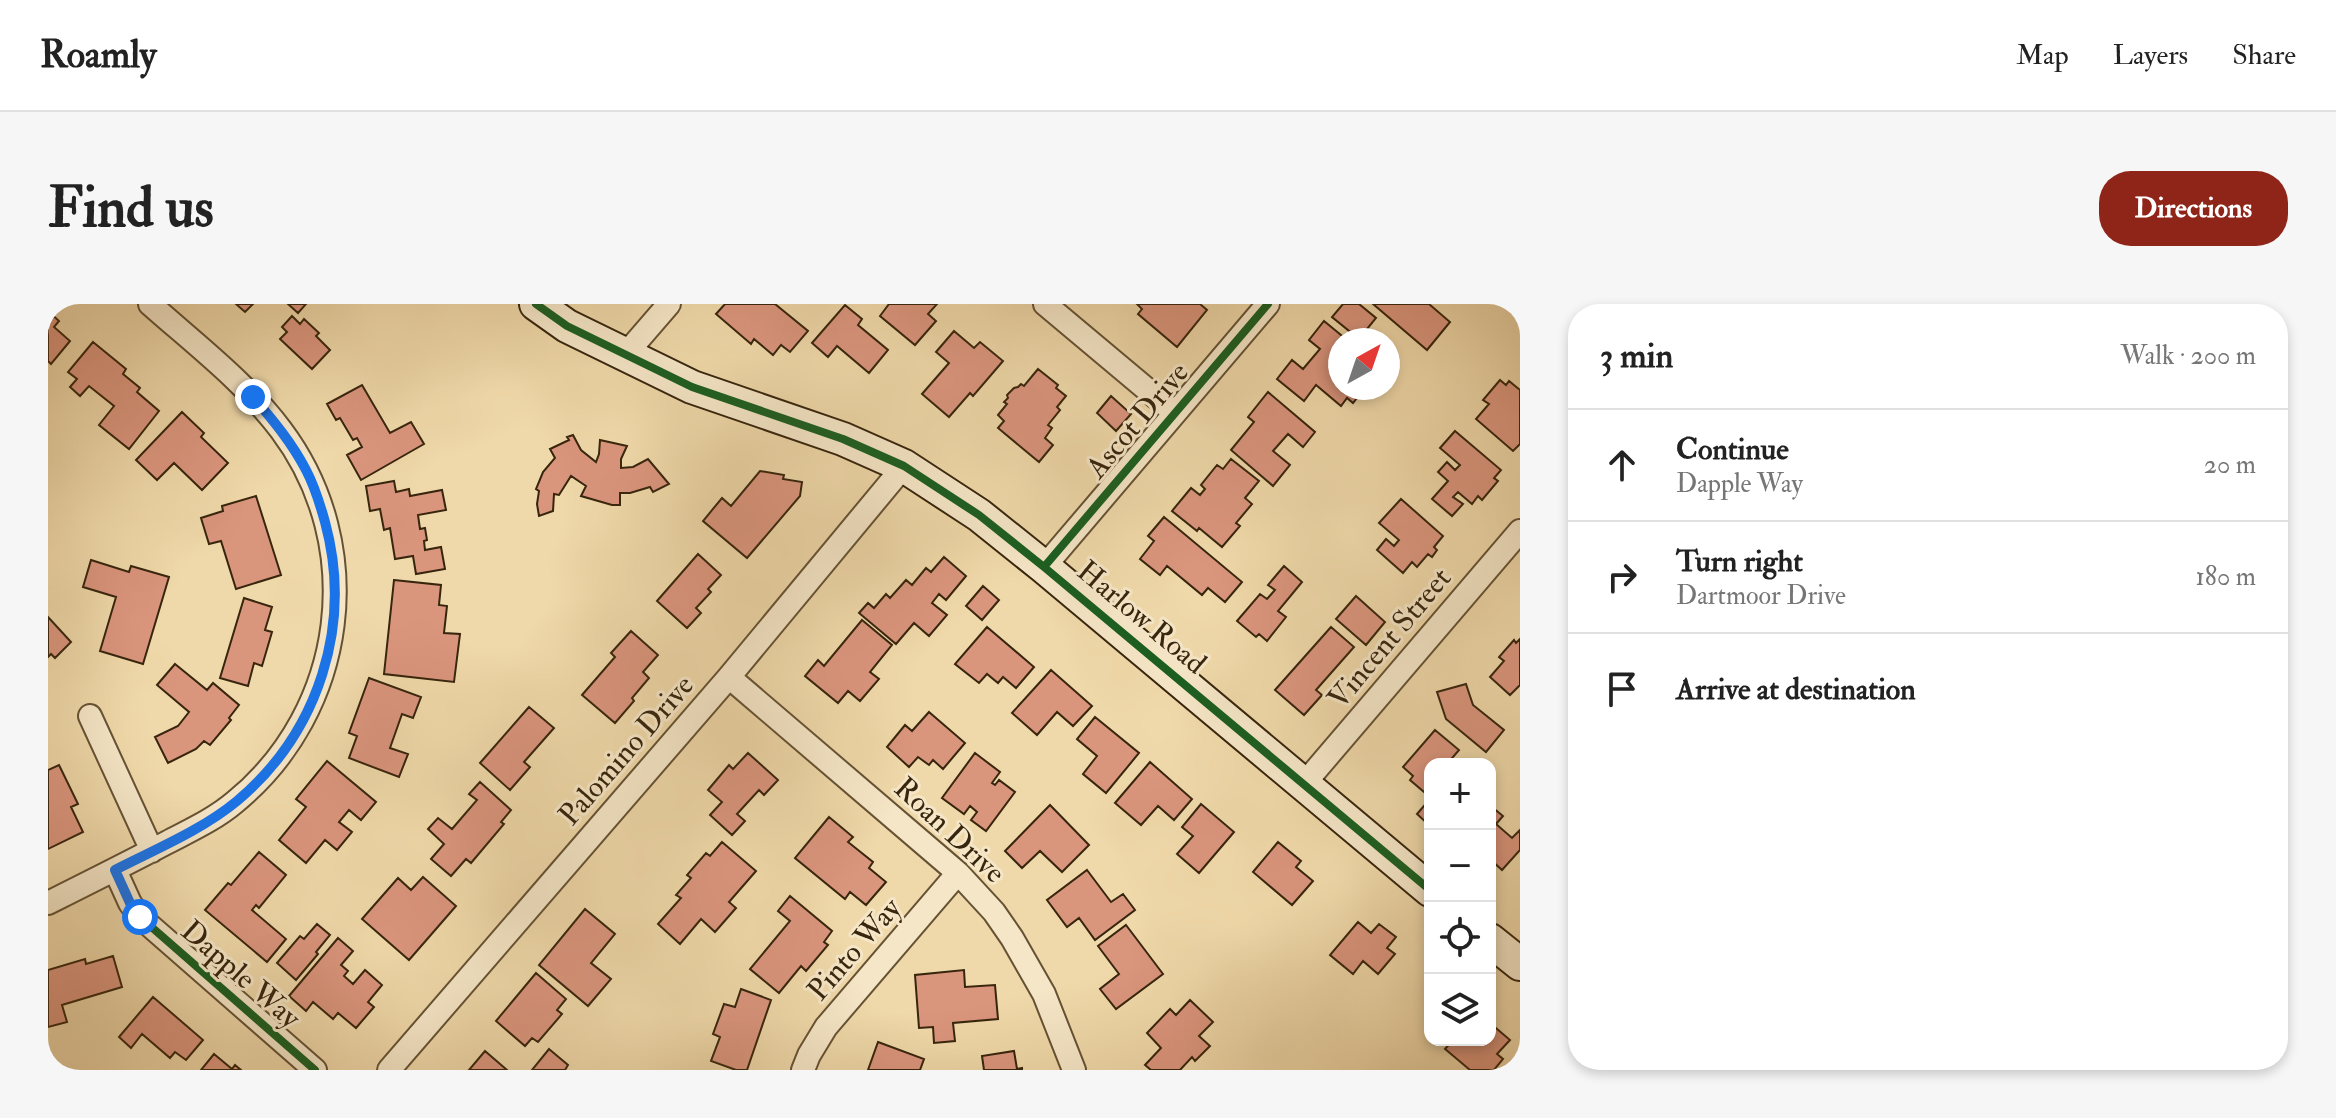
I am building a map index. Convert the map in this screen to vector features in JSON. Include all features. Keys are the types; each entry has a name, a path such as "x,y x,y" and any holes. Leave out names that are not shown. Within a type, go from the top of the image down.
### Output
{"main road":[{"name":"Harlow Road","path":"536,304 567,326 692,387 843,439 904,466 979,515 1189,686 1424,885"},
{"path":"1496,945 1520,964"}],"street":[{"path":"48,903 217,816 255,784 287,744 310,707 330,646 336,603 334,565 326,525 307,472 282,431 253,397 150,304"},
{"path":"625,355 669,304"},
{"path":"1045,304 1175,413"},
{"name":"Ascot Drive","path":"1044,567 1268,304"},
{"name":"Palomino Drive","path":"389,1070 729,677 904,466"},
{"name":"Vincent Street","path":"1303,785 1520,531"},
{"name":"Roan Drive","path":"729,677 958,873 994,912 1030,967 1074,1070"},
{"path":"90,716 152,851"},
{"name":"Dapple Way","path":"115,870 140,917 315,1070"},
{"name":"Pinto Way","path":"803,1070 826,1027 958,873"}],"building":[{"path":"236,304 253,304 245,312"},
{"path":"288,304 306,304 298,313"},
{"path":"725,304 775,304 808,331 790,352 781,345 773,355 754,339 751,344 716,314"},
{"path":"889,304 937,304 928,314 936,321 915,345 880,316"},
{"path":"1137,304 1200,304 1207,310 1177,347 1138,314 1142,309"},
{"path":"1343,304 1359,304 1376,318 1368,328 1346,328 1332,317"},
{"path":"1373,304 1429,304 1450,322 1427,350"},
{"path":"845,305 862,319 858,325 888,350 869,373 837,346 828,357 812,343"},
{"path":"48,311 59,321 54,327 70,341 51,364 48,361"},
{"path":"292,316 300,324 304,319 319,333 316,336 330,350 312,369 280,339 287,332 282,327"},
{"path":"1324,321 1332,328 1328,328 1328,395 1316,385 1304,401 1277,379 1292,360 1303,369 1320,349 1309,340"},
{"path":"954,331 974,348 980,342 1003,361 973,396 970,393 949,417 922,394 949,363 936,352"},
{"path":"93,342 126,369 123,374 140,388 137,392 159,411 129,449 99,425 114,406 89,386 80,396 70,387 77,379 68,372"},
{"path":"1038,369 1066,396 1048,425 1052,428 1045,438 1053,445 1039,462 998,428 1004,421 998,415 1007,404 1004,402 1007,395 1021,384 1024,386"},
{"path":"1500,380 1506,385 1509,381 1520,390 1520,444 1513,451 1476,419 1489,404 1483,400"},
{"path":"362,385 390,433 411,422 424,444 361,480 347,455 362,447 357,438 353,440 340,418 336,420 327,404"},
{"path":"1268,392 1315,432 1303,447 1288,434 1273,451 1290,465 1273,486 1231,450 1254,422 1248,417"},
{"path":"1111,396 1131,414 1116,431 1097,413"},
{"path":"182,412 204,433 201,437 228,463 202,490 174,463 157,480 136,460"},
{"path":"1455,431 1501,470 1494,478 1498,481 1482,500 1478,496 1472,504 1458,492 1453,497 1463,504 1452,516 1432,499 1448,481 1438,472 1447,462 1455,470 1460,465 1440,448"},
{"path":"573,435 581,450 596,462 600,440 627,446 621,468 633,467 648,459 669,484 653,492 650,487 620,493 620,505 612,505 581,496 586,486 571,476 559,495 554,494 553,511 539,516 539,491 536,489 543,472 555,458 550,449"},
{"path":"1231,459 1259,481 1245,498 1252,504 1236,523 1240,526 1222,547 1172,511 1191,488 1200,495 1205,489 1201,485 1217,465 1223,469"},
{"path":"760,471 802,482 800,496 747,558 703,521 722,498 731,506"},
{"path":"394,481 396,492 409,489 410,496 442,490 446,510 418,515 420,529 425,528 425,550 441,547 445,569 416,574 413,556 395,559 390,528 384,530 380,509 370,511 366,486"},
{"path":"256,496 281,575 236,589 221,541 209,544 201,518 223,511 222,506"},
{"path":"1401,499 1443,536 1434,547 1437,550 1432,557 1428,554 1417,567 1412,562 1403,573 1377,550 1386,539 1394,546 1399,540 1379,523"},
{"path":"1164,517 1242,582 1225,602 1208,588 1202,595 1167,566 1160,575 1140,559 1154,541 1148,536"},
{"path":"698,554 721,575 696,608 701,613 687,628 657,601"},
{"path":"944,557 966,576 946,600 939,594 932,603 947,615 929,636 914,623 896,644 859,613 868,603 874,608 886,594 890,598 906,580 912,585 926,568 931,572"},
{"path":"91,560 129,572 131,566 169,577 143,664 100,651 116,597 83,587"},
{"path":"1284,566 1302,582 1278,611 1286,617 1267,641 1259,634 1256,637 1237,621 1260,594 1267,599 1275,590 1268,585"},
{"path":"394,580 441,585 439,605 447,606 444,633 460,634 454,682 384,674"},
{"path":"983,586 999,600 982,620 966,606"},
{"path":"1356,596 1385,622 1366,645 1336,619"},
{"path":"244,598 272,607 265,630 272,632 262,666 254,663 248,686 220,678"},
{"path":"48,617 71,642 55,658 51,654 48,657"},
{"path":"862,620 892,645 870,672 879,679 860,701 848,691 838,703 805,676 818,660 824,666"},
{"path":"987,627 1034,667 1016,688 1003,677 998,683 987,674 979,683 955,664"},
{"path":"1331,627 1354,647 1316,690 1322,695 1304,715 1275,690"},
{"path":"631,631 658,655 643,672 649,678 615,723 582,695 615,657 611,653"},
{"path":"1520,639 1520,685 1510,695 1490,677 1504,661 1499,657 1514,640 1516,643"},
{"path":"175,664 207,690 213,683 239,705 210,745 204,741 196,749 168,763 155,737 178,726 189,712 157,685"},
{"path":"1051,670 1092,706 1073,726 1057,712 1037,735 1012,713"},
{"path":"369,678 421,697 413,718 402,714 390,748 408,754 399,777 349,758 357,736 349,733"},
{"path":"1466,684 1473,705 1504,730 1486,752 1446,719 1437,692"},
{"path":"529,707 554,728 524,762 530,767 510,790 480,763"},
{"path":"929,712 965,743 943,769 933,760 929,765 918,757 909,767 887,747 905,725 912,731"},
{"path":"1095,717 1139,753 1106,793 1083,774 1097,756 1077,739"},
{"path":"1435,730 1459,750 1452,758 1424,758 1424,792 1410,780 1413,776 1403,767"},
{"path":"748,753 778,780 764,795 759,790 737,814 745,821 732,835 710,815 722,802 708,790 729,765 733,769"},
{"path":"975,753 1000,772 992,783 995,785 999,780 1015,792 986,831 971,820 977,812 970,806 964,814 942,798"},
{"path":"327,761 376,802 361,820 349,810 339,822 352,832 337,850 325,840 306,863 279,840 306,807 296,799"},
{"path":"1150,762 1192,799 1174,820 1158,806 1141,825 1115,803"},
{"path":"59,765 78,804 71,807 83,832 48,849 48,770"},
{"path":"480,782 511,810 501,822 504,824 471,863 466,859 451,876 431,859 444,844 428,829 438,818 452,829 477,800 469,794"},
{"path":"1201,804 1234,832 1199,873 1177,854 1193,836 1182,827"},
{"path":"1050,805 1089,845 1062,872 1040,851 1022,868 1005,851"},
{"path":"1424,806 1424,820 1417,814"},
{"path":"1496,810 1503,816 1496,824"},
{"path":"829,817 853,837 848,842 873,862 869,868 886,882 866,905 850,892 845,899 795,858"},
{"path":"1496,824 1512,838 1520,830 1520,850 1502,870 1496,864"},
{"path":"722,842 756,871 729,902 736,908 715,932 701,919 680,944 658,924 681,898 676,895 691,878 687,875 706,853 710,856"},
{"path":"1278,842 1301,861 1296,867 1313,881 1292,905 1253,872"},
{"path":"259,852 286,875 259,908 256,905 252,910 286,939 267,962 205,910"},
{"path":"1087,870 1111,902 1123,894 1135,910 1095,940 1079,918 1067,927 1047,900"},
{"path":"423,877 456,906 409,960 362,919 398,878 411,890"},
{"path":"790,896 832,931 824,942 828,945 806,971 801,966 779,993 750,969 790,921 778,911"},
{"path":"585,909 615,934 591,963 611,979 588,1006 539,965"},
{"path":"1358,922 1371,933 1379,924 1396,937 1387,948 1395,954 1378,974 1363,961 1353,974 1330,955"},
{"path":"317,924 330,935 296,980 277,963 300,936 304,939"},
{"path":"1126,925 1163,974 1116,1009 1100,989 1119,974 1098,946"},
{"path":"338,938 353,951 341,965 348,971 344,976 353,984 365,970 382,985 368,1002 374,1007 356,1028 338,1013 333,1019 313,1002 306,1011 289,996"},
{"path":"113,956 122,987 62,1005 67,1022 48,1027 48,970 85,959 86,964"},
{"path":"964,970 965,987 995,985 998,1019 953,1023 955,1041 934,1043 933,1027 919,1028 915,975"},
{"path":"536,973 566,999 557,1010 562,1014 538,1042 532,1038 525,1046 496,1021"},
{"path":"741,989 771,1000 747,1070 736,1070 711,1061 720,1037 713,1034 724,1004 735,1007"},
{"path":"153,997 203,1040 186,1060 175,1052 170,1058 142,1034 131,1048 119,1037"},
{"path":"1190,1000 1213,1022 1199,1036 1210,1046 1195,1061 1192,1057 1180,1070 1151,1070 1145,1065 1161,1048 1147,1033 1170,1009 1176,1015"},
{"path":"1496,1028 1510,1040 1497,1054 1503,1059 1494,1070 1470,1070 1445,1049 1448,1046 1496,1046"},
{"path":"878,1042 924,1059 920,1070 868,1070"},
{"path":"549,1049 568,1065 565,1070 532,1070"},
{"path":"485,1051 507,1070 469,1070"},
{"path":"1014,1051 1017,1069 1022,1070 984,1070 982,1056"},
{"path":"214,1054 232,1069 235,1065 241,1070 201,1070"}],"cycle path":[{"path":"536,304 567,326 692,387 843,439 904,466 979,515 1424,885"},
{"path":"1044,567 1268,304"},
{"path":"115,870 140,917 315,1070"}],"route":[{"path":"140,917 115,870 217,816 255,784 287,744 310,707 330,646 336,603 335,577 317,496 307,472 282,431 253,397"}]}
